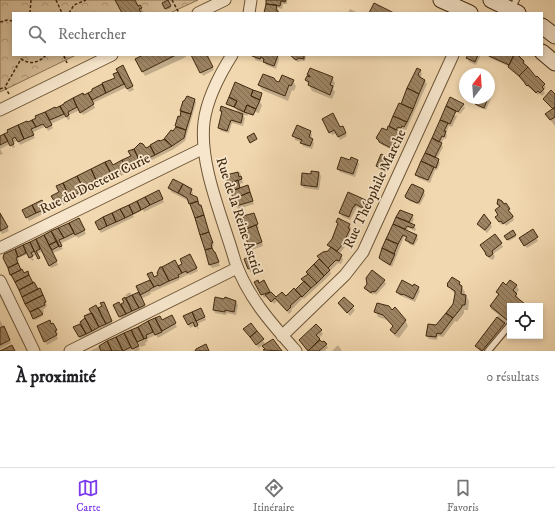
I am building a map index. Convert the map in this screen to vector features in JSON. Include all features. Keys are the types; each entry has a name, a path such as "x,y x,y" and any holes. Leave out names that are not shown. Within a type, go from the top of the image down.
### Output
{"main road":[{"path":"441,0 468,12"},
{"path":"491,0 514,9"},
{"path":"543,27 555,36"},
{"path":"543,53 555,63"}],"street":[{"path":"200,12 225,0"},
{"path":"249,12 251,0"},
{"path":"0,110 110,56"},
{"name":"Rue de la Reine Astrid","path":"231,56 216,82 205,118 204,148 207,169 237,268 256,304 296,351"},
{"name":"Rue Théophile Marche","path":"282,336 345,275 363,252 453,56"},
{"name":"Rue du Docteur Curie","path":"0,248 204,148"},
{"path":"70,351 237,268"},
{"path":"0,281 34,351"}],"lane":[{"path":"488,351 507,328"}],"path":[{"path":"30,12 31,0"},
{"path":"56,0 62,12"},
{"path":"70,12 74,5 86,0"},
{"path":"172,0 178,12"},
{"path":"0,22 7,20 12,21"},
{"path":"20,56 21,59 27,63 33,63 41,60 45,56"},
{"path":"64,56 67,63"},
{"path":"0,89 5,86 21,59"},
{"path":"5,86 14,103"}],"green space":[{"path":"0,0 198,0 172,12 12,12 12,56 74,56 0,92"}],"building":[{"path":"115,0 135,0 138,6 140,5 142,8 139,9 140,12 121,12"},
{"path":"168,0 171,6 165,9 162,3"},
{"path":"266,0 286,0 285,2 281,1 280,6 266,4"},
{"path":"374,3 392,12 370,12"},
{"path":"266,4 277,5 276,10 278,12 264,12"},
{"path":"141,56 174,56 142,72 135,59"},
{"path":"192,56 208,56 213,67 200,73"},
{"path":"252,56 278,56 274,66 263,62 264,59 261,57 260,59"},
{"path":"291,56 304,56 304,59 299,58 296,60"},
{"path":"467,56 478,56 475,62 466,58"},
{"path":"489,56 514,56 509,65"},
{"path":"514,56 519,56 524,61 523,63 528,67 519,76 508,67"},
{"path":"123,65 133,86 127,89 116,69"},
{"path":"528,67 536,77 537,76 545,84 542,87 544,89 540,93 538,91 536,93 528,85 527,86 519,76"},
{"path":"310,68 333,77 330,85 333,86 330,95 308,85 309,82 305,80 307,76 310,77 307,75"},
{"path":"417,68 421,70 418,74 420,77 425,80 419,94 407,88"},
{"path":"118,72 124,84 106,93 102,83 115,78 113,74"},
{"path":"263,74 274,78 279,82 282,75 294,80 291,86 289,85 285,96 258,85"},
{"path":"235,82 253,90 251,96 260,100 256,109 247,105 244,112 234,107 237,101 229,97"},
{"path":"102,84 106,93 92,100 88,93 92,91 92,89"},
{"path":"407,88 419,94 413,109 401,104"},
{"path":"253,90 262,93 260,100 251,96"},
{"path":"551,90 555,94 555,107 553,109 543,99"},
{"path":"83,93 84,95 88,93 94,104 80,113 73,98"},
{"path":"187,96 195,99 191,114 180,111 183,101"},
{"path":"229,97 237,101 234,107 226,104"},
{"path":"450,97 459,102 459,104 464,104 458,112 446,106"},
{"path":"73,98 77,107 68,112 69,115 66,117 60,106"},
{"path":"399,103 413,109 407,122 393,116"},
{"path":"475,104 486,104 484,108"},
{"path":"247,105 256,109 253,115 244,112"},
{"path":"60,106 64,114 50,120 45,112"},
{"path":"221,106 243,114 241,123 231,120 227,131 218,128 222,111 220,111"},
{"path":"446,106 456,111 450,124 440,120"},
{"path":"555,107 555,117 550,120 545,114"},
{"path":"181,111 191,114 186,130 175,126 178,116 180,117"},
{"path":"45,112 52,125 46,128 43,124 36,127 32,120 36,118 35,116"},
{"path":"333,113 340,127 343,126 346,133 338,137 334,130 329,133 322,119"},
{"path":"393,116 407,122 404,127 398,127 396,130 389,126"},
{"path":"32,120 36,127 31,129 34,135 24,139 18,125"},
{"path":"440,120 448,123 444,131 446,131 444,137 442,136 439,142 432,138"},
{"path":"18,125 24,139 18,142 15,137 12,139 14,144 10,146 4,134 8,132 7,130"},
{"path":"297,125 311,131 309,137 313,139 310,146 300,143 302,140 292,136"},
{"path":"388,126 401,132 398,140 395,139 391,148 379,142 376,138 382,128 387,130"},
{"path":"176,127 186,130 184,138 172,146 164,139 171,130 173,131"},
{"path":"254,133 257,139 250,143 247,137"},
{"path":"4,134 8,141 0,145 0,136"},
{"path":"432,138 442,143 435,157 425,153"},
{"path":"165,139 172,146 155,155 150,145 159,140"},
{"path":"140,143 146,148 150,146 155,155 140,162 134,149"},
{"path":"134,149 140,162 126,168 122,160 131,156 128,151"},
{"path":"425,153 439,159 436,168 421,161"},
{"path":"381,154 390,158 385,170 376,166"},
{"path":"341,157 350,160 351,157 358,160 353,174 337,169"},
{"path":"110,160 113,165 122,160 126,168 112,176 105,162"},
{"path":"421,161 434,167 428,180 415,175"},
{"path":"105,162 112,176 97,182 91,169"},
{"path":"91,169 97,182 84,190 77,176"},
{"path":"311,171 319,172 317,187 301,185 302,173 311,174"},
{"path":"238,172 239,177 241,176 242,179 228,184 226,175"},
{"path":"77,176 84,190 69,196 63,183"},
{"path":"173,179 183,184 178,193 168,188"},
{"path":"238,180 240,188 231,191 228,184"},
{"path":"63,183 69,196 56,204 51,196 59,192 56,186"},
{"path":"183,184 192,189 190,194 197,197 198,201 189,204 187,198 178,193"},
{"path":"412,184 423,189 424,191 419,202 417,203 406,198 405,196"},
{"path":"248,185 250,192 233,199 231,191"},
{"path":"159,190 163,199 150,205 145,197"},
{"path":"250,192 253,201 236,206 233,199"},
{"path":"348,192 370,202 367,210 355,204 349,217 339,213"},
{"path":"145,197 150,205 141,210 137,201"},
{"path":"498,199 504,204 506,203 510,209 508,210 513,216 503,224 495,217 498,215 495,210 500,206 497,204"},
{"path":"42,200 46,209 36,213 32,205"},
{"path":"137,201 141,210 133,214 129,205"},
{"path":"198,201 204,215 195,218 190,204"},
{"path":"32,205 36,213 26,218 22,210"},
{"path":"129,205 133,214 125,218 120,209"},
{"path":"120,209 125,218 116,222 112,213"},
{"path":"400,210 413,215 409,222 396,217"},
{"path":"0,213 8,227 0,231"},
{"path":"112,213 116,222 107,226 103,217"},
{"path":"254,213 258,224 244,230 242,225 245,224 243,216"},
{"path":"484,214 491,223 485,230 477,224"},
{"path":"204,215 209,232 200,235 195,218"},
{"path":"103,217 107,226 99,230 95,222"},
{"path":"396,217 415,225 413,228 407,226 405,229 393,224"},
{"path":"79,218 85,230 75,235 69,223"},
{"path":"338,218 350,224 348,228 350,229 343,244 337,251 327,245 332,239 338,223 336,222"},
{"path":"69,223 74,233 64,238 58,228"},
{"path":"393,224 417,235 413,244 405,240 407,237 403,235 398,244 386,239"},
{"path":"256,225 262,242 249,247 246,238 249,237 246,229"},
{"path":"58,228 64,238 59,240 62,246 59,247 51,231"},
{"path":"533,229 538,237 524,246 519,238"},
{"path":"513,230 516,235 507,240 504,236"},
{"path":"51,231 57,241 49,245 44,235"},
{"path":"209,232 213,243 211,243 212,248 205,250 200,235"},
{"path":"495,234 502,243 492,251 493,254 489,257 480,245"},
{"path":"44,235 57,261 49,266 36,239"},
{"path":"36,239 40,249 36,251 40,258 38,259 30,242"},
{"path":"386,239 398,244 394,254 382,248"},
{"path":"57,241 59,246 52,250 49,245"},
{"path":"30,242 34,251 31,253 33,256 29,258 23,245"},
{"path":"23,245 26,253 18,257 15,249"},
{"path":"331,247 342,255 339,261 336,260 328,268 317,256 328,251"},
{"path":"212,248 219,262 209,265 205,250"},
{"path":"382,248 395,254 390,265 379,258"},
{"path":"15,249 18,257 16,258 18,263 8,268 3,258 4,254"},
{"path":"190,254 197,268 187,273 186,271 182,273 178,266 182,264 180,259"},
{"path":"252,256 256,265 248,269 244,259"},
{"path":"319,259 330,270 324,276 314,264"},
{"path":"175,260 182,273 178,275 179,277 169,281 162,267"},
{"path":"18,263 21,270 10,275 8,268"},
{"path":"314,264 324,276 317,283 306,272"},
{"path":"160,267 162,267 169,281 154,287 147,274 152,272 154,277 158,275 157,273"},
{"path":"22,269 24,273 28,271 29,275 15,282 11,275"},
{"path":"372,270 385,280 376,291 372,291 371,293 364,288 367,284 366,278"},
{"path":"308,274 317,283 311,288 301,279"},
{"path":"29,275 33,283 19,290 15,282"},
{"path":"452,277 460,282 459,284 462,286 461,294 466,295 465,305 462,305 453,318 446,313 453,304 455,294 455,291 447,286"},
{"path":"150,280 154,287 140,295 136,286"},
{"path":"258,280 259,283 264,280 270,292 261,295 254,282"},
{"path":"402,280 413,286 414,284 419,287 413,299 396,292"},
{"path":"510,280 517,285 513,290 517,294 515,296 524,303 507,303 507,320 490,306 499,294 496,292 503,282 506,285"},
{"path":"304,281 311,288 302,297 295,290"},
{"path":"34,282 38,289 22,297 19,290"},
{"path":"40,288 43,295 25,304 22,297"},
{"path":"294,288 301,296 290,306 291,307 287,311 275,298 271,302 265,295 271,292 276,297 282,292 286,296"},
{"path":"139,292 145,305 139,308 132,295"},
{"path":"43,295 46,302 44,303 45,305 30,312 25,304"},
{"path":"132,295 139,308 132,311 126,298"},
{"path":"125,297 132,311 126,314 121,304 124,302 122,299"},
{"path":"215,297 224,299 225,297 236,301 234,312 213,310"},
{"path":"344,297 354,306 347,313 338,303"},
{"path":"104,302 112,321 106,324 98,308 102,306 100,303"},
{"path":"119,302 126,314 119,317 113,305"},
{"path":"377,303 389,306 392,310 395,307 406,320 395,334 390,330 393,326 383,315 374,312"},
{"path":"96,305 106,324 99,327 89,309"},
{"path":"38,308 43,314 33,319 30,312"},
{"path":"201,308 205,317 196,321 192,312"},
{"path":"192,312 198,325 195,327 193,322 188,325 183,316"},
{"path":"92,313 99,327 92,331 84,316"},
{"path":"446,313 453,318 441,334 437,333 436,337 426,336 428,324 436,325"},
{"path":"172,315 176,323 162,331 155,318 160,316 162,320"},
{"path":"497,317 505,323 482,351 475,346"},
{"path":"85,318 92,331 86,334 80,322"},
{"path":"155,318 162,332 155,335 148,321"},
{"path":"50,320 51,324 53,323 57,330 55,331 57,335 44,342 37,326"},
{"path":"148,321 153,332 146,335 147,338 144,339 138,327"},
{"path":"251,323 257,331 250,337 243,329"},
{"path":"80,324 86,334 79,337 73,327"},
{"path":"316,324 322,330 316,335 320,339 308,351 299,340"},
{"path":"4,326 10,340 0,345 0,328"},
{"path":"138,327 144,339 137,342 131,330"},
{"path":"131,330 139,346 132,349 124,333"},
{"path":"257,331 264,339 256,345 250,337"},
{"path":"124,333 131,347 123,351 116,337"},
{"path":"116,337 123,351 112,351 107,341"},
{"path":"273,339 282,351 263,350 265,349 262,346"},
{"path":"320,340 327,344 319,351 308,351"},
{"path":"107,341 112,351 101,351 99,346"},
{"path":"206,344 209,351 195,351 196,349"},
{"path":"12,345 15,351 0,351"}]}
